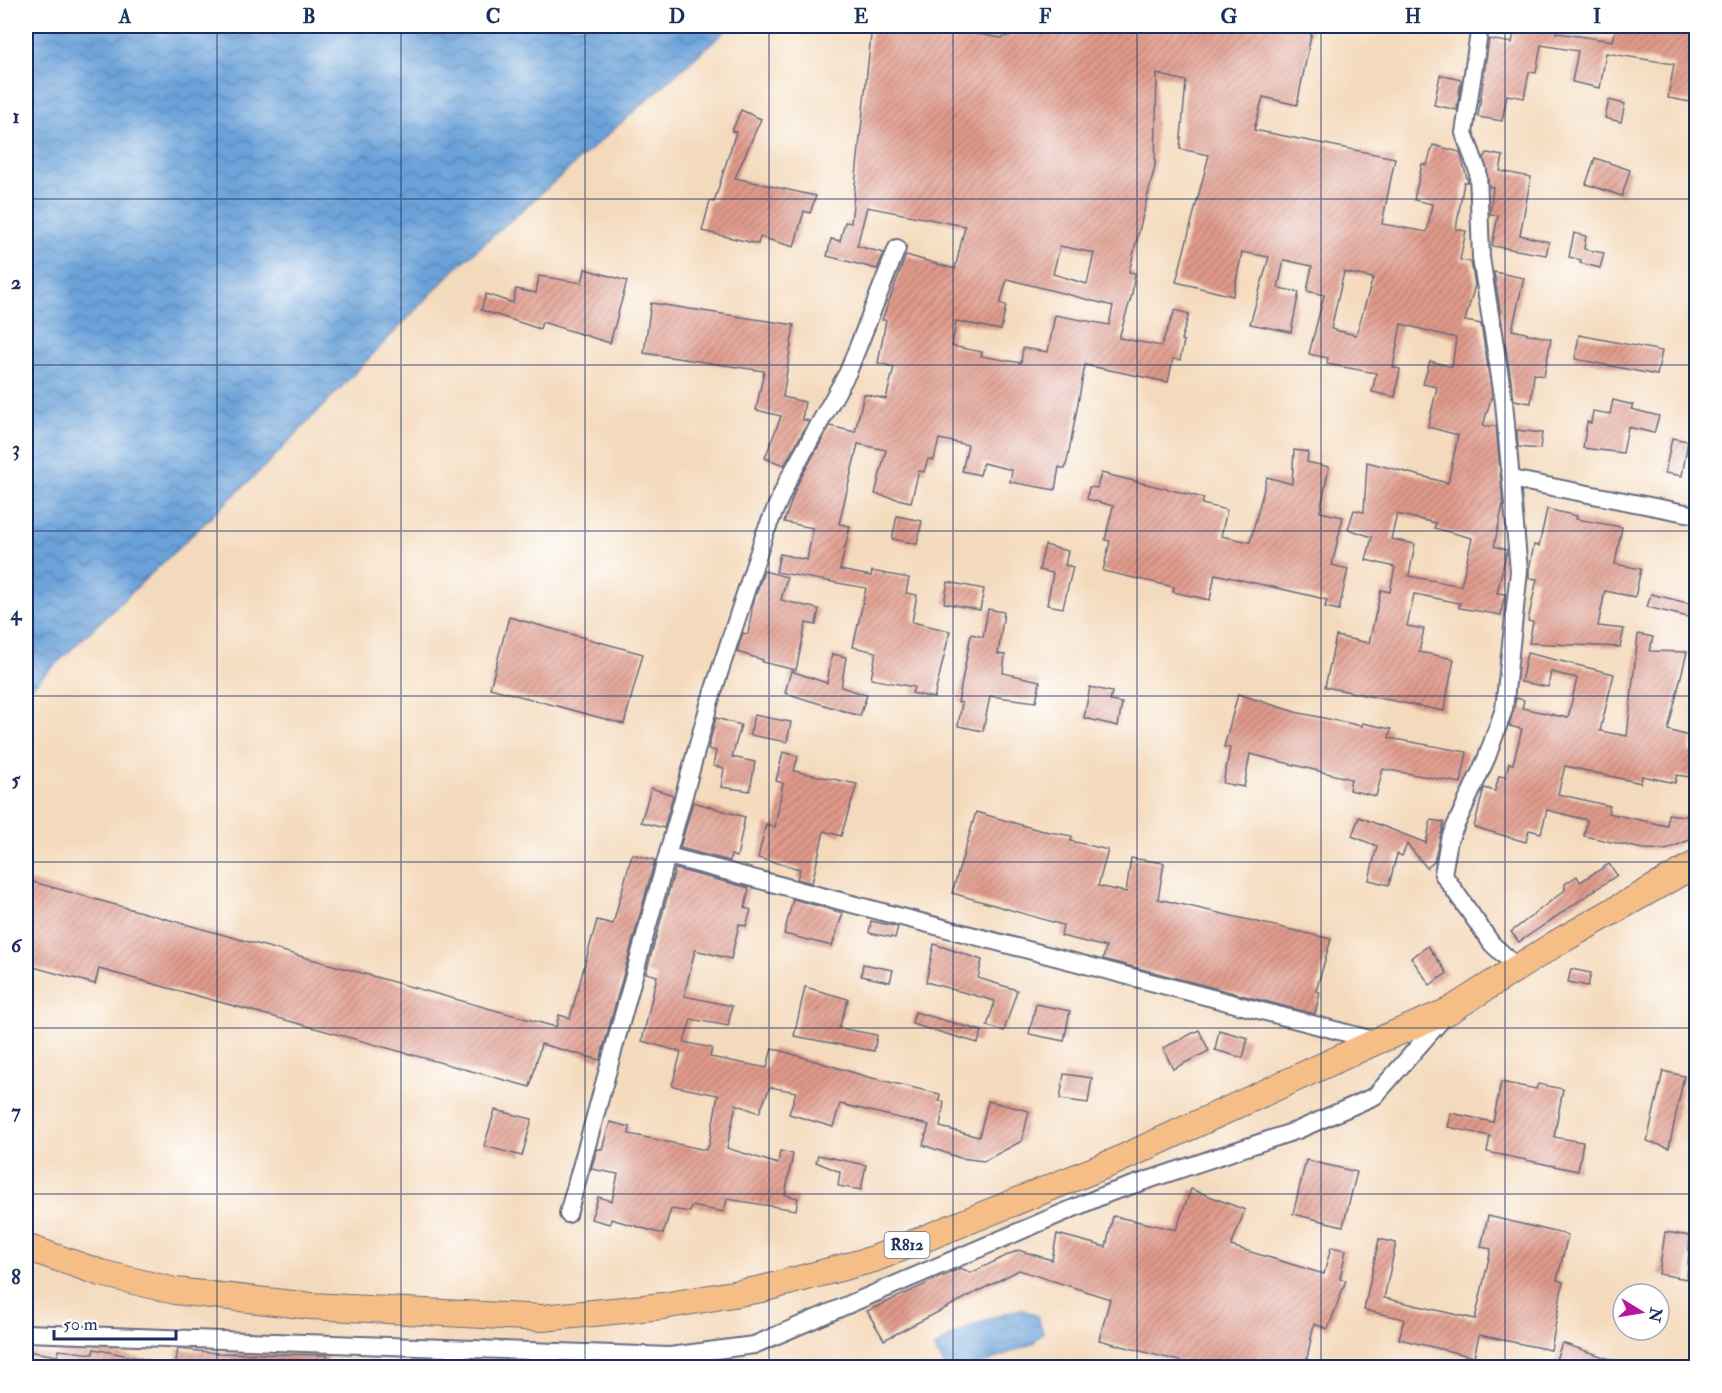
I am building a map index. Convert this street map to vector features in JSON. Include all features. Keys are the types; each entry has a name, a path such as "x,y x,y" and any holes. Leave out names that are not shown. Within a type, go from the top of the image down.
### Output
{"main road":[{"name":"R812","path":"34,1250 101,1273 175,1291 311,1306 543,1318 663,1306 762,1289 874,1259 1116,1161 1377,1041 1449,1011 1517,967 1696,864"}],"street":[{"path":"1480,26 1464,134 1478,171 1481,258 1504,402 1519,571 1504,709 1487,757 1449,840 1443,874 1492,944 1517,967"},
{"path":"568,1214 710,701 765,533 788,480 848,372 897,248"},
{"path":"1512,479 1696,515"},
{"path":"668,856 1377,1041"},
{"path":"26,1333 670,1356 754,1345 1109,1193 1298,1130 1375,1096 1449,1011"}],"water":[{"path":"26,26 731,26 455,269 266,465 26,692"},
{"path":"1021,1309 1037,1316 1043,1332 1034,1343 974,1367 946,1367 934,1349 952,1336 975,1325"}],"building":[{"path":"872,26 962,26 978,34 1001,38 1024,32 1034,26 1313,26 1297,105 1263,97 1254,130 1395,158 1382,224 1427,232 1432,204 1414,200 1422,164 1427,165 1433,145 1460,152 1468,182 1464,182 1456,229 1466,231 1460,260 1471,262 1475,285 1465,321 1481,324 1492,395 1483,426 1496,426 1503,505 1494,546 1507,550 1497,593 1505,594 1501,615 1459,608 1460,603 1414,594 1407,626 1424,629 1419,652 1454,659 1444,711 1325,687 1336,636 1369,643 1381,590 1390,592 1395,567 1366,560 1372,537 1348,529 1354,510 1364,512 1367,462 1448,483 1458,435 1428,427 1437,387 1423,384 1430,361 1452,367 1456,338 1401,324 1393,367 1400,369 1395,397 1372,392 1376,373 1327,364 1328,358 1309,354 1324,295 1307,291 1312,266 1284,260 1278,288 1299,292 1291,332 1250,324 1269,257 1242,252 1233,296 1176,282 1209,155 1180,149 1186,81 1157,74 1155,166 1129,272 1135,273 1132,294 1119,338 1161,346 1175,310 1189,314 1181,340 1184,341 1180,360 1173,359 1168,382 1085,365 1068,457 1065,469 1059,467 1055,490 1010,482 1012,470 983,463 980,475 962,471 968,445 939,439 934,460 928,459 924,472 919,471 911,502 875,494 886,450 858,444 839,524 850,526 840,570 871,576 872,571 909,578 906,593 917,595 912,622 950,631 934,698 912,693 914,687 871,679 876,652 853,647 866,588 776,572 780,554 807,560 813,528 784,522 797,485 830,426 855,432 864,394 886,399 894,367 878,363 886,320 882,320 906,255 955,269 965,226 867,207 857,246 884,253 877,269 827,256 831,239 840,241 845,222 851,223","holes":["1060,246 1094,253 1087,284 1053,274","1344,272 1373,278 1356,335 1331,329","1007,279 1113,306 1109,325 1055,315 1048,352 1023,348 1021,363 981,356 982,352 952,346 956,321 1001,330 1006,305 1000,304","1397,514 1436,523 1434,528 1472,538 1461,586 1409,576 1415,544 1391,539"]},
{"path":"1545,26 1558,26 1556,33 1613,41 1616,26 1696,26 1696,103 1668,98 1674,64 1606,53 1600,88 1572,82 1578,51 1541,45 1536,73 1529,72 1524,98 1507,95 1502,121 1478,117 1489,39 1512,43 1515,29 1530,32 1530,28 1544,31"},
{"path":"1440,75 1461,80 1457,110 1434,105"},
{"path":"1609,100 1625,104 1621,122 1605,118"},
{"path":"741,110 761,119 735,178 816,196 810,213 804,211 794,247 760,237 758,244 702,231 710,201 714,202 736,132 732,131"},
{"path":"1487,153 1503,156 1500,171 1531,177 1520,235 1549,242 1546,255 1492,246 1498,215 1490,214 1493,187 1489,187 1484,158"},
{"path":"1595,158 1630,170 1622,196 1586,184"},
{"path":"1574,233 1586,236 1584,249 1604,253 1600,268 1580,263 1581,260 1569,257"},
{"path":"585,269 627,281 610,343 542,322 540,329 481,310 486,294 513,303 516,289 536,293 539,276 582,283"},
{"path":"1494,272 1524,278 1512,330 1551,339 1544,376 1534,374 1531,403 1514,400"},
{"path":"651,303 794,325 783,397 805,402 802,419 809,421 784,465 765,458 781,416 756,410 764,371 644,353"},
{"path":"1579,335 1662,351 1657,375 1575,359"},
{"path":"1613,400 1633,405 1631,409 1659,416 1654,433 1628,427 1623,453 1583,448 1587,422 1591,423 1593,411 1610,414"},
{"path":"1517,430 1542,433 1540,449 1518,447"},
{"path":"1672,438 1688,441 1682,476 1665,473"},
{"path":"1294,450 1308,452 1307,462 1329,467 1320,512 1343,517 1332,565 1348,569 1339,610 1325,607 1327,600 1215,574 1210,600 1173,592 1174,587 1103,571 1110,541 1105,540 1113,506 1087,499 1089,487 1097,488 1101,473 1204,498 1202,504 1227,510 1221,536 1250,542 1267,477 1292,484"},
{"path":"1547,509 1577,516 1576,519 1622,527 1615,564 1641,569 1635,597 1605,591 1598,626 1624,629 1620,647 1529,643 1533,622 1528,621 1537,579 1529,578 1529,569 1534,545 1539,546"},
{"path":"897,516 922,521 917,544 892,539"},
{"path":"1045,545 1068,551 1065,565 1073,567 1063,608 1047,605 1053,573 1039,570"},
{"path":"764,571 787,577 781,600 819,609 816,625 806,623 796,670 762,662 763,660 737,652 743,633 748,634 753,603"},
{"path":"948,582 984,589 980,610 944,603"},
{"path":"1651,594 1696,605 1696,619 1647,607"},
{"path":"988,609 1004,612 998,654 1005,655 1003,673 1040,681 1036,702 990,696 983,731 958,726 962,703 958,702 971,634 983,637"},
{"path":"509,617 643,654 624,724 490,688"},
{"path":"1638,634 1653,637 1650,651 1687,652 1668,730 1692,737 1688,752 1696,754 1696,778 1677,775 1675,783 1642,776 1641,783 1565,766 1558,794 1610,806 1608,813 1667,826 1668,814 1693,817 1691,827 1696,837 1666,850 1643,849 1584,836 1587,820 1547,810 1541,833 1529,830 1526,842 1474,827 1484,788 1495,791 1499,776 1506,777 1509,763 1513,764 1522,729 1509,726 1516,698 1524,700 1522,708 1568,718 1577,678 1551,672 1548,687 1521,682 1527,653 1614,674 1600,731 1627,736"},
{"path":"832,654 846,657 841,687 867,695 860,716 785,693 791,671 827,683"},
{"path":"1090,687 1112,692 1110,701 1122,703 1118,726 1084,718"},
{"path":"1238,694 1295,712 1362,726 1362,723 1391,729 1389,738 1467,752 1461,783 1383,769 1376,796 1349,790 1351,779 1250,754 1244,787 1223,783 1230,748 1224,747"},
{"path":"754,715 791,722 787,742 750,735"},
{"path":"716,718 741,725 732,757 755,762 750,791 721,787 724,768 713,766 716,751 708,749"},
{"path":"783,752 798,756 794,771 857,784 841,836 824,831 812,883 797,879 800,869 758,858 766,824 775,827 783,783 776,781"},
{"path":"651,788 673,795 664,828 641,822"},
{"path":"693,802 745,817 737,857 731,855 730,861 680,848"},
{"path":"976,812 1039,830 1072,836 1071,841 1108,850 1098,886 1126,892 1131,858 1164,863 1158,899 1331,939 1316,991 1320,992 1315,1014 1103,959 1106,947 1061,936 1063,925 952,893"},
{"path":"1359,817 1426,843 1431,820 1444,822 1434,862 1427,868 1407,844 1402,856 1397,854 1389,885 1369,880 1377,846 1352,836"},
{"path":"632,854 655,860 600,1060 541,1044 530,1087 99,969 95,984 26,965 26,880 556,1027 559,1015 570,1018 597,920 613,924"},
{"path":"1609,864 1617,875 1519,942 1511,932 1565,890 1565,884 1577,876 1580,882"},
{"path":"675,869 749,888 745,908 751,910 746,926 739,924 731,959 695,950 684,996 732,1006 728,1026 691,1019 684,1042 712,1048 710,1057 767,1068 772,1048 868,1077 940,1094 939,1101 944,1102 940,1127 979,1137 988,1101 1029,1111 1022,1141 984,1161 960,1158 923,1145 929,1125 840,1104 833,1127 789,1114 796,1092 770,1087 759,1113 736,1104 727,1148 778,1164 780,1151 793,1154 785,1195 798,1198 796,1210 727,1199 724,1212 691,1206 690,1212 671,1209 663,1234 611,1219 610,1224 591,1219 598,1197 612,1201 618,1174 591,1169 597,1149 602,1149 610,1122 630,1127 629,1134 706,1150 709,1145 718,1095 672,1086 681,1052 642,1041 657,976 646,973"},
{"path":"793,899 843,913 832,946 784,934"},
{"path":"871,921 898,927 895,938 869,933"},
{"path":"934,944 982,960 978,978 1017,990 1004,1031 987,1026 995,1001 926,982"},
{"path":"1428,946 1447,973 1430,985 1411,958"},
{"path":"863,964 893,970 890,982 861,976"},
{"path":"1571,969 1591,973 1588,986 1568,982"},
{"path":"805,987 848,999 839,1028 877,1035 874,1051 794,1036"},
{"path":"1036,1004 1070,1011 1064,1041 1029,1034"},
{"path":"915,1012 982,1031 978,1043 912,1024"},
{"path":"1199,1030 1209,1051 1173,1069 1163,1048"},
{"path":"1219,1030 1248,1038 1243,1058 1215,1050"},
{"path":"1663,1071 1684,1076 1669,1148 1647,1141"},
{"path":"1064,1074 1092,1078 1088,1103 1060,1099"},
{"path":"1501,1082 1536,1089 1538,1084 1563,1089 1554,1137 1583,1142 1578,1171 1487,1152 1490,1136 1448,1127 1451,1113 1493,1122"},
{"path":"495,1110 532,1119 522,1156 484,1146"},
{"path":"818,1155 866,1165 861,1190 838,1186 840,1172 816,1162"},
{"path":"1306,1160 1357,1172 1343,1226 1293,1214"},
{"path":"1191,1189 1245,1210 1231,1246 1324,1274 1331,1247 1346,1250 1340,1279 1346,1280 1328,1329 1314,1324 1305,1368 1193,1368 1194,1365 1099,1340 1110,1299 1019,1270 884,1340 867,1311 961,1268 971,1273 1018,1250 1052,1260 1057,1234 1106,1247 1113,1216 1176,1230"},
{"path":"1488,1216 1568,1235 1557,1280 1563,1282 1551,1350 1479,1335 1474,1357 1399,1339 1404,1319 1364,1310 1379,1239 1396,1243 1384,1298 1475,1319 1491,1249 1481,1247"},
{"path":"1665,1232 1690,1236 1687,1279 1659,1274"},
{"path":"1562,1343 1628,1365 1628,1368 1553,1368"},
{"path":"94,1349 149,1360 148,1368 26,1368 26,1351 58,1356 59,1350 93,1354"},
{"path":"178,1349 218,1353 327,1355 327,1368 175,1368"}]}
